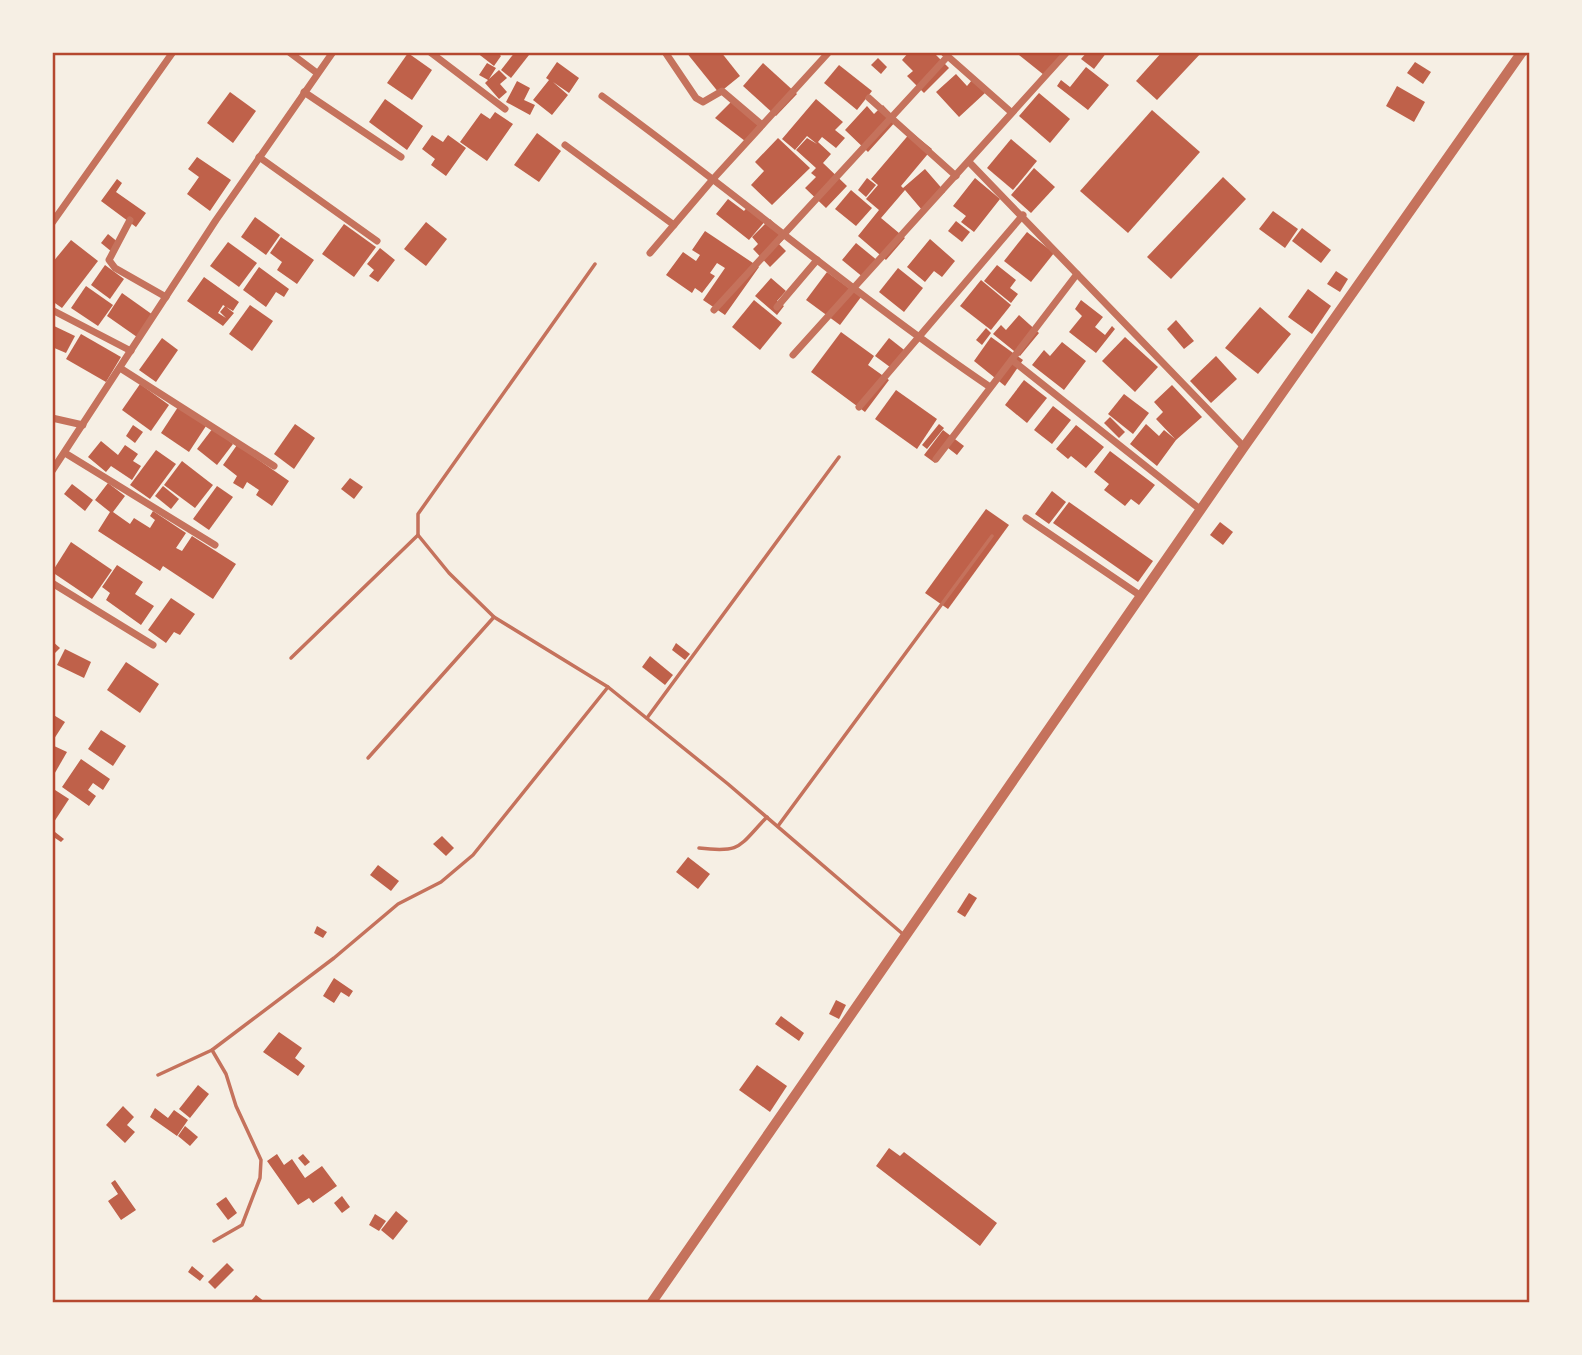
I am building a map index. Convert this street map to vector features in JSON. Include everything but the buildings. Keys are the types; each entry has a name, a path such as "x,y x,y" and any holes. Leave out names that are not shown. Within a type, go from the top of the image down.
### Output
{"street":[{"path":"52,223 173,52"},
{"path":"289,52 317,73"},
{"path":"52,471 259,157 334,52"},
{"path":"430,52 505,109"},
{"path":"666,52 696,98 703,102 722,91 762,125"},
{"path":"650,253 829,52"},
{"path":"793,355 1067,52"},
{"path":"652,1303 1244,447 1522,52"},
{"path":"714,310 892,118 945,55 1011,112"},
{"path":"304,92 401,157"},
{"path":"602,96 714,178 916,337 990,387"},
{"path":"869,98 956,176"},
{"path":"565,145 674,225"},
{"path":"259,157 377,241"},
{"path":"969,162 1244,447"},
{"path":"859,407 916,337 1023,215"},
{"path":"130,220 109,260 115,268 166,297"},
{"path":"777,307 817,260"},
{"path":"936,459 1077,274"},
{"path":"52,310 131,351"},
{"path":"1012,360 1201,510"},
{"path":"120,368 274,466"},
{"path":"52,418 83,425"},
{"path":"65,453 215,545"},
{"path":"1026,518 1141,596"},
{"path":"52,583 153,645"}],"lane":[{"path":"595,264 418,514 418,535 449,573 494,617 608,687 778,826 906,936"},
{"path":"647,718 839,457"},
{"path":"291,658 418,535"},
{"path":"778,826 992,537"},
{"path":"368,758 494,617"},
{"path":"158,1075 212,1050 334,958 398,904 440,882 473,855 608,687"},
{"path":"699,848 729,851 740,845 766,817"},
{"path":"212,1050 226,1074 236,1106 261,1160 260,1178 242,1225 214,1241"}]}
